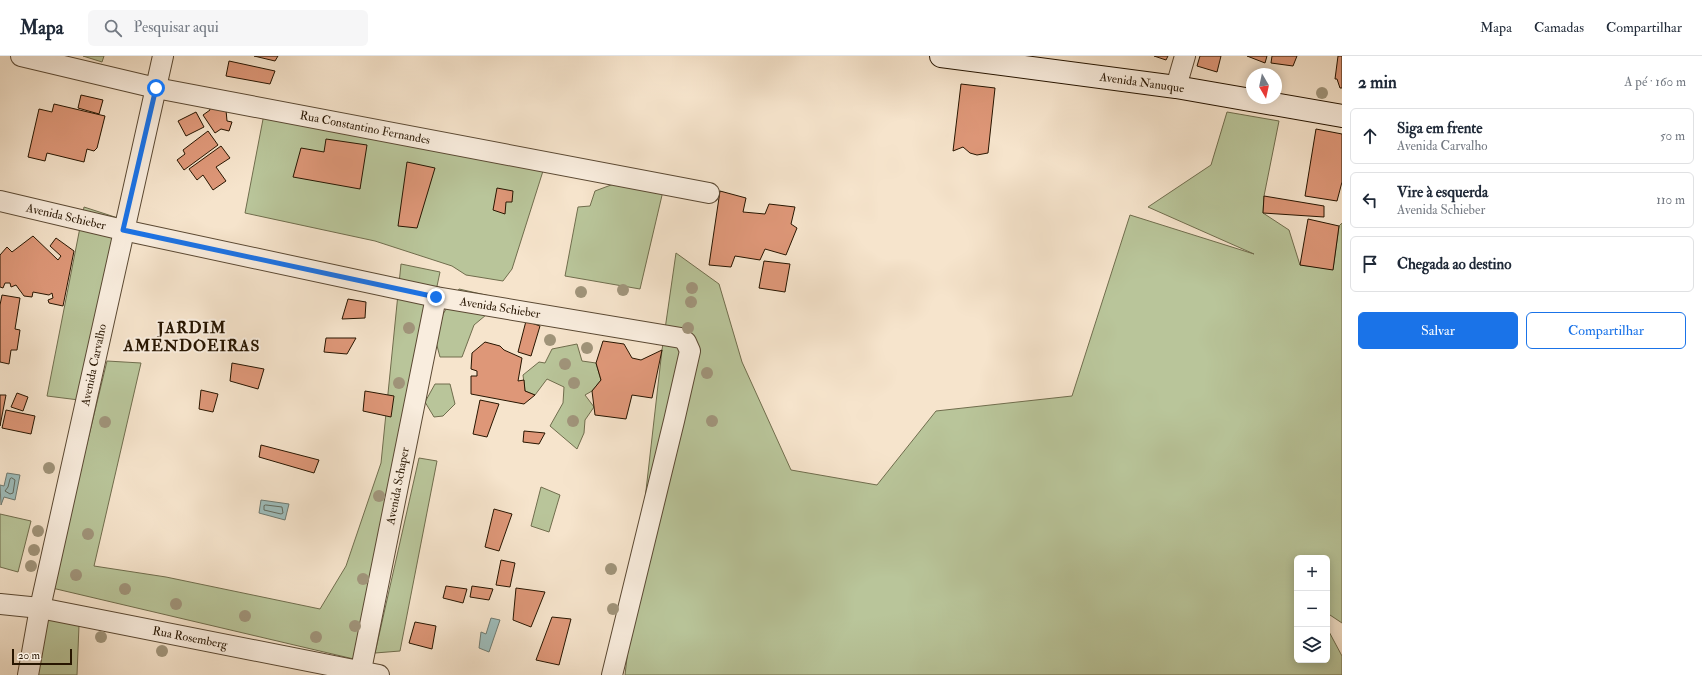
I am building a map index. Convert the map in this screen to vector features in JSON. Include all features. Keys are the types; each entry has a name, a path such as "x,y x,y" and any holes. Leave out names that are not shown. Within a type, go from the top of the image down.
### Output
{"main road":[{"name":"Avenida Nanuque","path":"941,56 1176,87 1342,116"}],"street":[{"name":"Rua Constantino Fernandes","path":"22,56 156,88 709,193"},
{"name":"Avenida Carvalho","path":"28,675 40,608 163,56"},
{"path":"1176,87 1185,56"},
{"name":"Avenida Schieber","path":"0,201 123,230 436,297 681,338 686,342 690,351 612,675"},
{"name":"Avenida Schaper","path":"367,674 436,297"},
{"name":"Rua Rosemberg","path":"0,604 40,608 367,674"}],"green space":[{"path":"83,56 104,56 102,62"},
{"path":"1227,112 1279,121 1264,196 1263,213 1289,230 1300,265 1333,269 1339,226 1342,223 1342,623 1330,615 1330,555 1294,555 1294,663 1330,663 1330,634 1342,656 1342,675 625,675 662,350 676,253 719,284 742,362 791,470 877,485 936,411 1072,396 1130,215 1254,254 1148,207 1211,165"},
{"path":"264,114 543,171 512,269 503,281 466,275 452,266 375,241 245,213"},
{"path":"619,182 663,191 640,289 565,276 578,207 590,206 595,191"},
{"path":"84,207 121,219 79,400 47,396"},
{"path":"401,264 440,272 358,660 52,588 107,361 141,363 94,566 166,577 320,609 346,566 381,463"},
{"path":"459,289 490,296 486,315 474,325 462,357 440,357 436,342 443,314"},
{"path":"577,344 582,361 596,363 601,380 592,391 585,395 594,407 585,420 584,433 577,449 550,426 563,403 564,387 547,379 535,395 525,391 523,375 539,362 545,363 552,349"},
{"path":"435,384 450,384 455,404 443,416 434,417 425,402"},
{"path":"419,458 437,461 400,651 375,653"},
{"path":"541,487 560,495 549,532 531,526"},
{"path":"0,514 31,521 18,572 0,567"},
{"path":"46,616 79,625 77,675 37,675"}],"water":[{"path":"7,473 20,475 15,500 4,497 1,505 0,485 4,486"},
{"path":"261,500 289,504 285,520 259,513"},
{"path":"491,618 500,620 489,652 479,648 481,632 486,634"}],"building":[{"path":"254,56 278,56 275,61"},
{"path":"1154,56 1168,56 1166,60"},
{"path":"1200,56 1221,56 1217,72 1197,66"},
{"path":"1247,56 1267,56 1265,63"},
{"path":"1272,56 1297,56 1293,66 1271,63"},
{"path":"1338,56 1342,56 1342,88 1340,88 1337,79 1335,79"},
{"path":"229,61 275,71 270,84 226,76"},
{"path":"961,84 995,88 988,153 977,155 970,153 963,147 953,151"},
{"path":"81,95 103,100 99,114 78,108"},
{"path":"54,104 105,116 97,148 94,151 87,149 84,162 47,153 45,161 28,157 39,109 52,112"},
{"path":"209,105 226,110 227,121 232,122 229,131 221,129 215,133 203,115 210,110"},
{"path":"196,112 204,127 186,136 178,121"},
{"path":"1316,129 1342,134 1342,182 1337,201 1305,196"},
{"path":"208,131 218,145 184,170 177,160 185,154 183,150"},
{"path":"326,139 367,145 360,189 293,177 301,148 324,152"},
{"path":"221,146 230,158 216,167 226,181 213,190 203,175 197,180 189,169"},
{"path":"407,162 435,168 417,228 398,226"},
{"path":"497,188 513,191 512,202 506,202 505,214 493,210"},
{"path":"720,191 746,198 743,212 765,214 769,204 795,207 791,224 797,228 786,255 765,249 760,260 735,256 731,267 709,265"},
{"path":"1264,196 1324,206 1324,217 1263,213"},
{"path":"1308,219 1339,226 1333,270 1300,265"},
{"path":"33,236 58,260 61,256 50,246 56,238 74,251 63,306 49,303 48,300 53,298 52,293 49,295 33,292 32,297 24,296 16,285 11,287 10,283 5,283 3,288 0,287 0,255 7,247 12,252"},
{"path":"764,261 790,264 785,292 759,288"},
{"path":"2,295 20,298 15,329 20,330 17,350 11,350 9,364 0,362 0,305"},
{"path":"348,299 366,302 365,318 342,319"},
{"path":"526,321 540,326 531,356 518,352"},
{"path":"326,338 356,338 347,354 324,352"},
{"path":"603,341 624,344 632,358 641,360 662,350 652,398 632,395 626,419 595,415 592,391 601,380 596,363"},
{"path":"485,342 500,346 504,350 522,358 518,381 524,380 525,391 535,395 524,404 471,394 471,376 477,376 477,371 471,369 472,353"},
{"path":"232,363 264,369 258,389 230,381"},
{"path":"201,390 218,394 213,412 199,409"},
{"path":"365,391 394,396 391,417 363,411"},
{"path":"17,393 28,397 23,411 11,407"},
{"path":"0,395 6,395 0,426"},
{"path":"480,400 499,404 487,437 473,434"},
{"path":"6,410 35,416 31,434 2,428"},
{"path":"524,431 545,433 539,444 523,442"},
{"path":"261,445 319,460 314,473 259,457"},
{"path":"494,509 512,514 499,551 485,547"},
{"path":"501,560 515,563 510,587 496,585"},
{"path":"446,586 467,589 463,603 443,598"},
{"path":"472,586 493,589 489,600 470,597"},
{"path":"516,588 545,592 531,627 513,620"},
{"path":"552,617 571,619 559,665 536,660"},
{"path":"415,622 436,626 432,649 409,643"}],"district":[{"name":"JARDIM AMENDOEIRAS","path":"192,337"}],"route":[{"path":"156,88 123,230 436,297"}]}
